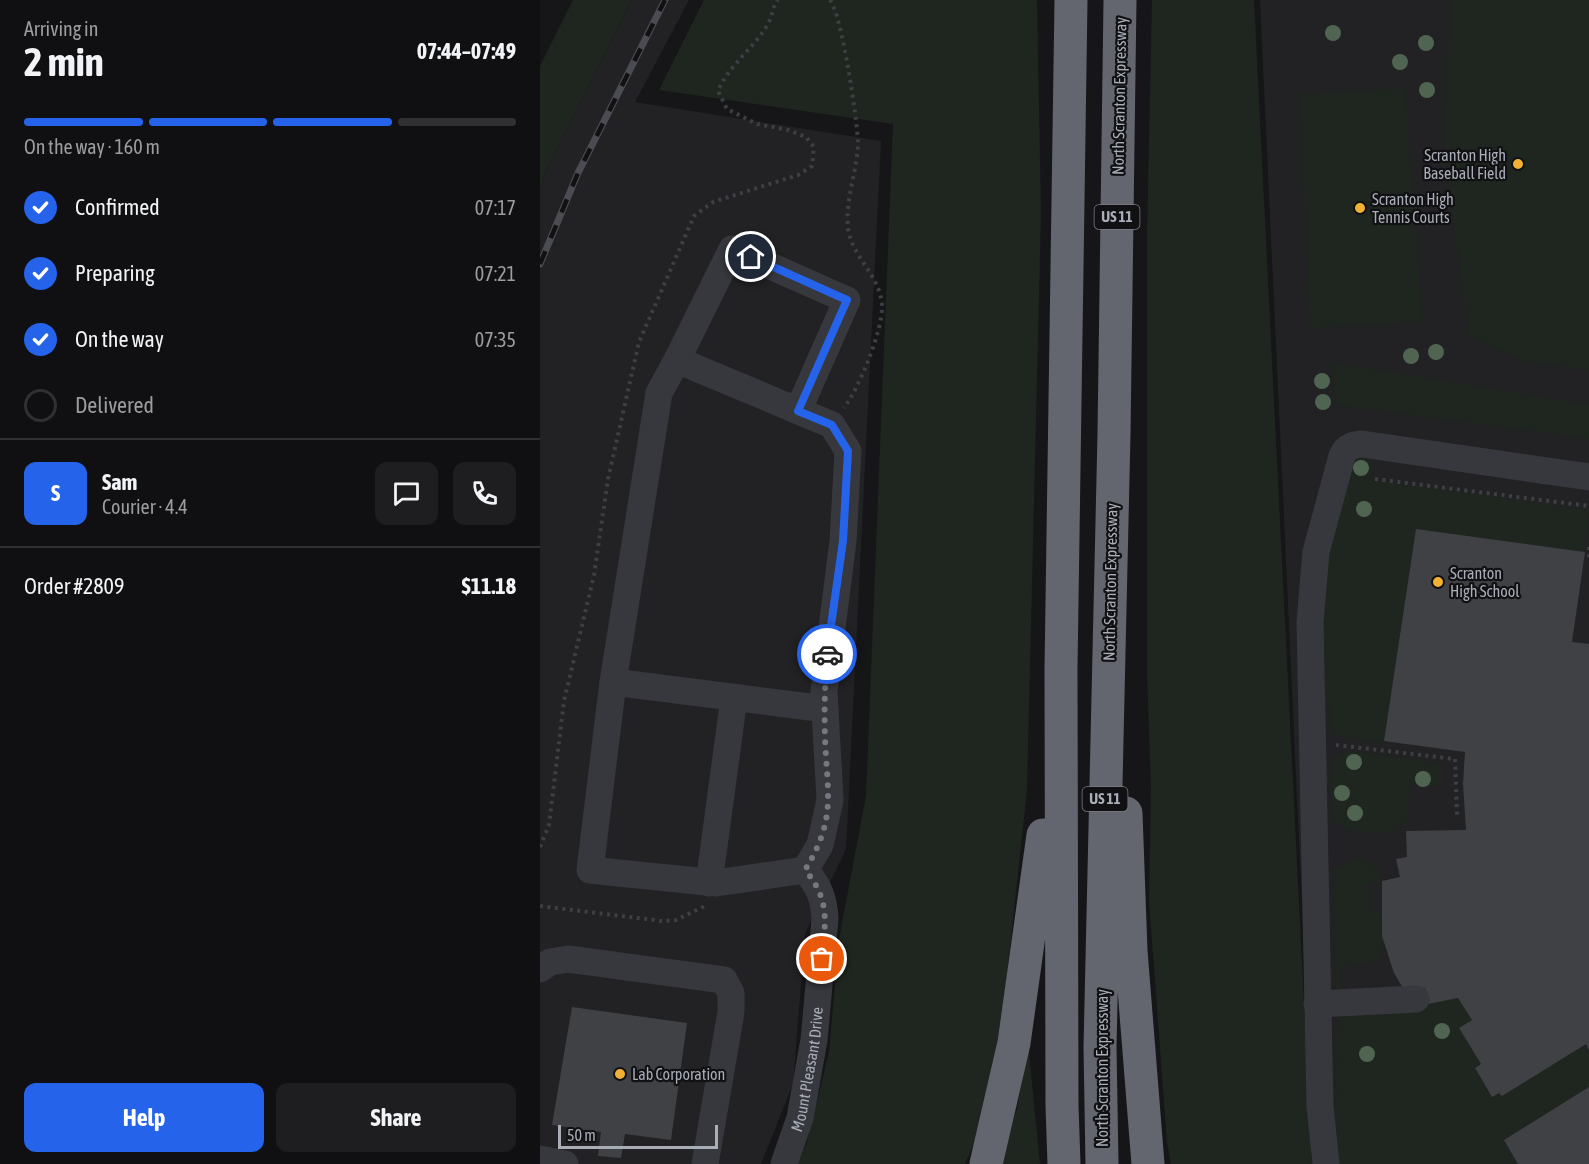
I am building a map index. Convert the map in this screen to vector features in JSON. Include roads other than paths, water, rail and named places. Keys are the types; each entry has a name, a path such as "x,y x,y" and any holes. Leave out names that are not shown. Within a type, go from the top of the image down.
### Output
{"highway":[{"name":"US 11","path":"1064,1164 1061,669 1071,0"},
{"name":"North Scranton Expressway","path":"1102,1164 1100,1047 1114,434 1120,0"},
{"path":"1114,434 1130,939 1148,1164"},
{"path":"986,1164 1006,1084 1031,929 1061,669"}],"street":[{"path":"678,360 798,411 832,425 848,451 843,541 828,649 825,709 830,800 827,821 820,845 805,870 710,893 590,870 613,682 659,393 678,360 732,249 847,300 798,411"},
{"path":"1326,1164 1321,1130 1309,674 1311,600 1316,552 1344,450 1353,445 1362,444 1589,477"},
{"path":"613,682 825,709"},
{"path":"710,893 734,698"},
{"name":"Mount Pleasant Drive","path":"784,1164 800,1118 814,1040 825,919 824,899 816,883 805,870"},
{"path":"540,969 550,962 567,959 724,980 731,993 731,1012 705,1164"},
{"path":"1317,1004 1416,999"},
{"path":"540,1159 565,1164"}],"railway":[{"path":"540,264 578,173 665,0"}],"place":[{"name":"Scranton High Baseball Field","path":"1518,164"},
{"name":"Scranton High Tennis Courts","path":"1360,208"},
{"name":"Scranton High School","path":"1438,582"},
{"name":"Lab Corporation","path":"620,1074"}]}
